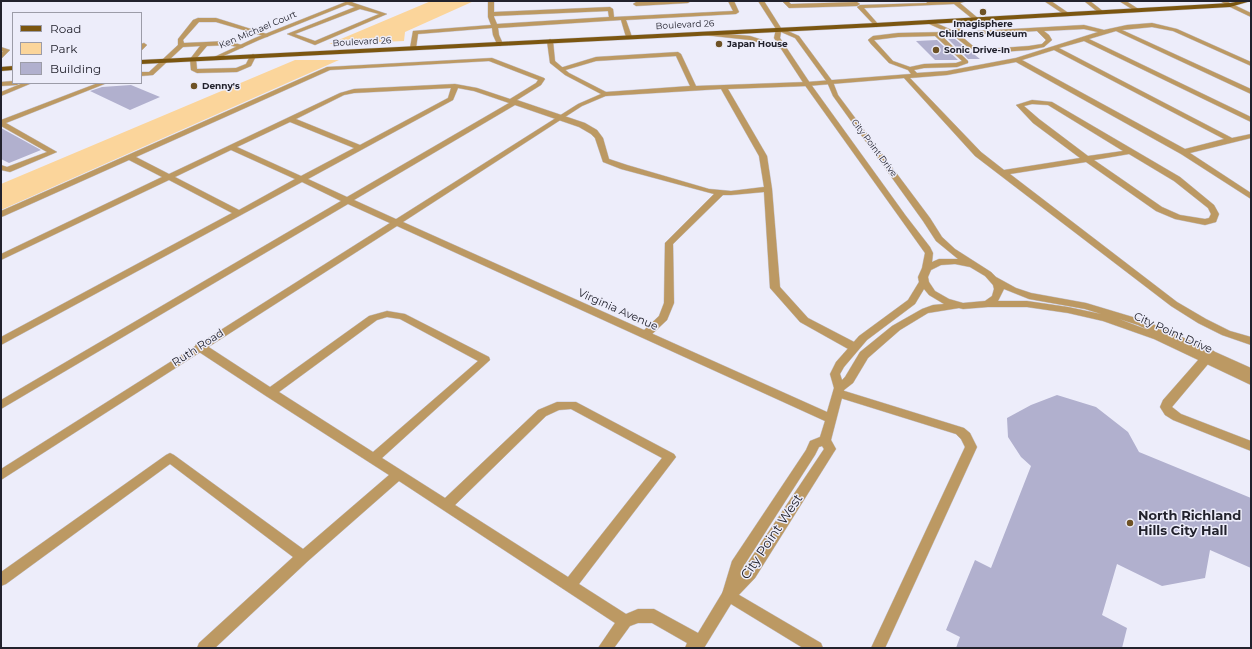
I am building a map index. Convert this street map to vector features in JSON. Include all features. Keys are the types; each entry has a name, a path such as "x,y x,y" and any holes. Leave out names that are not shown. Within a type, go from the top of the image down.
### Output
{"main road":[{"name":"Boulevard 26","path":"1230,5 1248,1"},
{"name":"Boulevard 26","path":"142,62 876,25 1230,5 1251,6"},
{"path":"1,69 12,68"}],"street":[{"path":"491,1 491,14 496,35 500,44"},
{"path":"640,18 635,2 688,1"},
{"path":"413,48 415,32 736,12 731,1"},
{"name":"City Point Drive","path":"761,1 779,29 796,36 830,82 835,95 927,220 939,239 952,251 1012,290 1029,296 1086,306 1142,323 1251,380"},
{"path":"785,1 789,6 835,3 858,4 964,1"},
{"path":"1047,1 1067,14"},
{"path":"1087,1 1101,12"},
{"path":"1122,1 1137,10"},
{"path":"1223,1 1251,15"},
{"path":"351,2 360,7 384,14 315,43 290,34 360,7"},
{"name":"Ken Michael Court","path":"215,58 304,20 351,2"},
{"path":"955,2 976,19"},
{"path":"858,4 876,25"},
{"path":"491,14 610,9 612,19"},
{"path":"623,18 629,37"},
{"path":"181,45 180,40 195,21 198,20 216,20 268,35"},
{"path":"304,20 316,24"},
{"path":"954,34 963,20"},
{"path":"929,22 954,34 971,47 978,50 988,51 1029,48 1044,45 1049,40 1047,36 1038,29"},
{"path":"1104,32 1095,28 1084,27 936,34 873,38 871,40 891,62 908,73 916,76 980,68 1017,60 1104,32 1116,29 1152,25 1164,26 1175,30 1251,64"},
{"name":"City Point Drive","path":"779,29 776,37 782,47 903,218 926,247 929,253 927,268 923,277 924,282"},
{"path":"1116,29 1251,92"},
{"path":"700,33 750,38 782,47"},
{"path":"550,41 552,62 567,74 606,94 694,88 724,88 830,82 908,73 924,66 957,66 966,62 936,34"},
{"path":"1084,38 1251,120"},
{"path":"206,43 193,60 194,70 199,72 226,72 245,68 249,65 253,56"},
{"path":"142,74 151,74 177,47 181,45 228,43 242,46"},
{"path":"312,53 315,43"},
{"path":"1029,48 1040,52"},
{"path":"1054,48 1231,140"},
{"path":"1,49 7,50 1,56"},
{"path":"562,69 596,59 678,54 694,88"},
{"path":"1,214 329,68 490,60 542,79 539,84 513,102 1,405"},
{"path":"1017,60 1184,152 1251,197"},
{"path":"908,73 968,145 1003,173 1174,304 1202,321 1226,333 1251,341"},
{"path":"1,84 12,83"},
{"path":"1,94 26,84"},
{"path":"1,122 101,84"},
{"path":"1,257 342,94 354,92 455,86 475,89 582,125 594,132 599,138 606,160 708,191 731,194 768,189"},
{"path":"1,341 450,99 455,86"},
{"path":"724,88 763,156 768,189 774,288 804,320 854,348"},
{"name":"Ruth Road","path":"1,475 560,117 580,105 606,94"},
{"path":"1032,102 1050,103 1130,152 1177,179 1211,207 1216,214 1212,220 1205,222 1178,217 1159,209 1087,159 1036,121 1019,105 1032,102"},
{"path":"290,119 360,148"},
{"path":"1,122 53,152 7,170 1,167"},
{"path":"1184,152 1251,136"},
{"name":"Virginia Avenue","path":"231,147 831,419"},
{"path":"1003,173 1130,152"},
{"path":"130,157 170,176 239,213"},
{"path":"645,335 663,318 669,303 669,243 721,192"},
{"path":"927,268 932,264 947,261 955,261 973,265"},
{"path":"989,304 999,294 998,284 994,279"},
{"path":"924,282 928,288 939,297 963,306"},
{"name":"City Point West","path":"839,390 835,374 846,356 874,330 906,308 912,302 924,282"},
{"name":"City Point Drive","path":"963,306 1027,304 1068,310 1105,318 1251,372"},
{"name":"City Point West","path":"729,595 750,574 830,449 825,440 839,390 848,380 864,355 896,328 925,311 942,307 963,306"},
{"path":"270,393 373,318 387,314 402,316 485,360 373,459"},
{"path":"200,347 625,620"},
{"path":"1208,357 1167,403 1166,407 1177,417 1251,446"},
{"path":"839,390 960,431 966,436 971,447 970,454 878,648"},
{"path":"446,505 542,413 557,406 572,405 670,457 570,585"},
{"path":"1,580 170,458 303,557"},
{"path":"204,648 303,557 399,474"},
{"path":"605,648 625,620 638,616 654,616 696,645 729,595 816,648"}],"green space":[{"path":"431,1 474,1 405,32 404,41 329,44"},
{"path":"295,60 339,60 1,210 1,184"}],"building":[{"path":"948,39 955,39 980,59 968,59"},
{"name":"Sonic Drive-In","path":"937,40 958,60 935,60 916,41"},
{"path":"131,85 160,97 130,110 90,91 102,87"},
{"path":"1,128 41,150 9,163 1,159"},
{"name":"North Richland Hills City Hall","path":"1057,395 1096,407 1128,432 1139,452 1251,498 1251,568 1210,550 1205,578 1162,586 1117,564 1102,615 1127,628 1122,648 956,648 960,637 946,630 975,560 991,568 1031,466 1021,457 1008,437 1007,418 1031,405"}],"place":[{"name":"Imagisphere Childrens Museum","path":"983,12"},
{"name":"Japan House","path":"719,44"},
{"name":"Sonic Drive-In","path":"936,50"},
{"name":"Denny's","path":"194,86"},
{"name":"North Richland Hills City Hall","path":"1130,523"}]}
